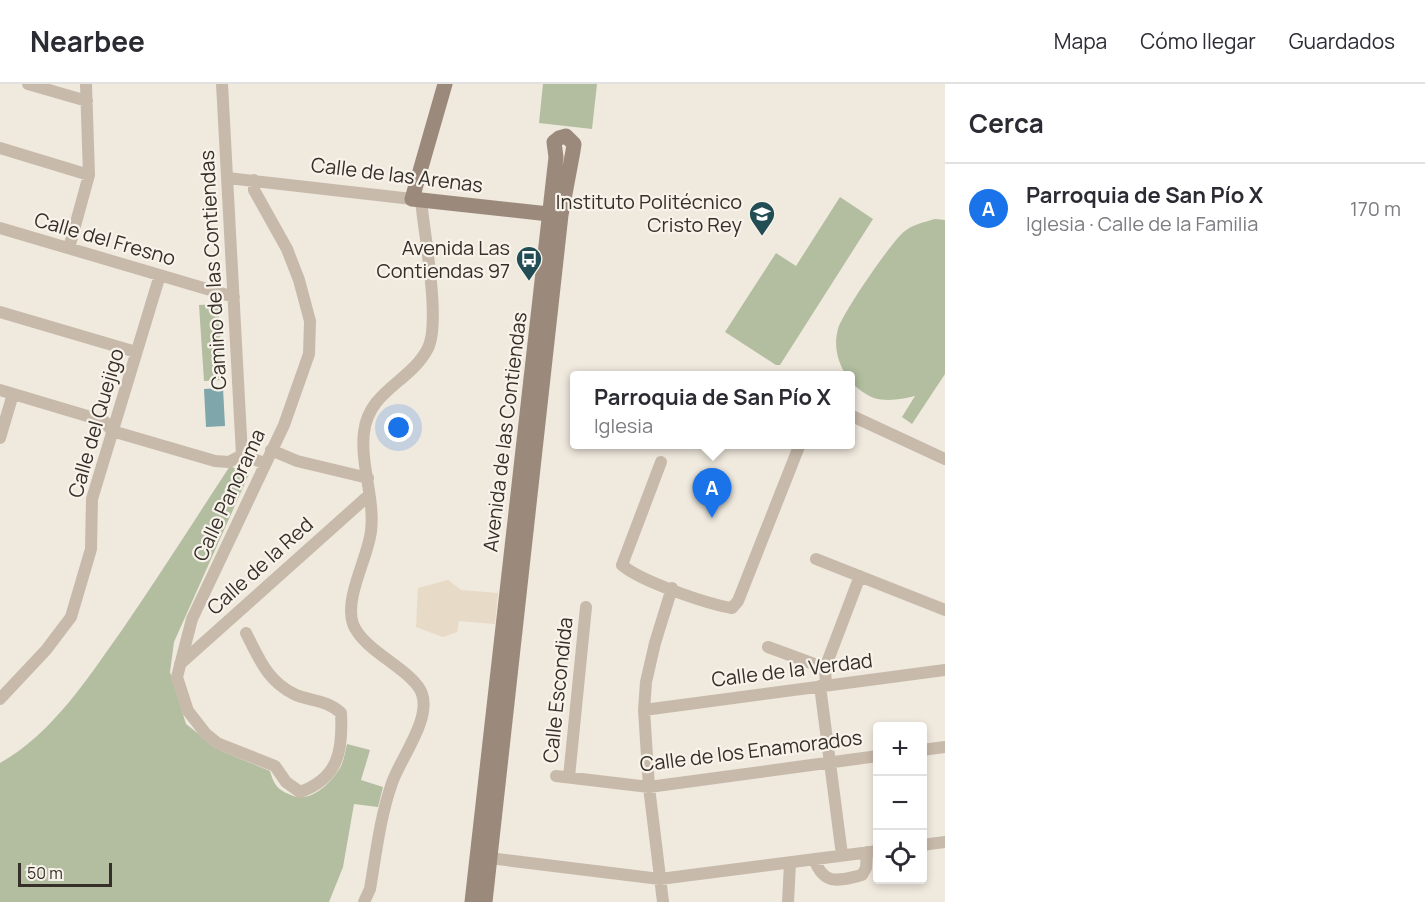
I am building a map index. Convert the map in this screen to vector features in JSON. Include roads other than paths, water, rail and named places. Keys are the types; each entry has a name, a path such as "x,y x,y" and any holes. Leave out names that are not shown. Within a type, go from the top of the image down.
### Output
{"street":[{"path":"28,84 87,101"},
{"path":"69,248 89,175 86,84"},
{"name":"Camino de las Contiendas","path":"222,84 242,455"},
{"path":"364,902 370,889 392,783 423,713 422,694 415,684 365,641 353,624 352,601 371,531 364,434 372,406 380,396 420,362 429,346 434,326 416,200 445,84"},
{"path":"0,148 89,175"},
{"name":"Calle de las Arenas","path":"228,178 555,215"},
{"name":"Calle Panorama","path":"246,633 264,671 276,682 295,695 332,704 341,713 342,738 338,761 317,786 300,792 286,782 275,766 217,743 206,734 188,711 177,677 192,619 284,425 309,354 310,321 295,270 254,189 254,180"},
{"name":"Avenida de las Contiendas","path":"484,902 555,215"},
{"name":"Avenida de las Contiendas","path":"472,902 555,215"},
{"name":"Calle del Fresno","path":"0,228 234,297"},
{"name":"Calle del Quejigo","path":"0,699 46,650 70,617 82,587 91,549 92,499 160,275"},
{"path":"0,312 136,352"},
{"path":"0,390 104,421 112,431 215,461 229,462 242,455 264,463"},
{"path":"0,438 13,393"},
{"path":"855,417 945,459"},
{"path":"661,462 622,565 629,572 732,608 738,601 798,449"},
{"path":"271,450 297,461 368,478"},
{"name":"Calle de la Red","path":"179,664 369,496"},
{"path":"816,559 945,610"},
{"path":"842,855 829,763 823,686 825,668 860,576"},
{"path":"663,902 649,787 644,710 646,682 672,588"},
{"name":"Calle Escondida","path":"563,777 586,606"},
{"path":"192,619 198,633 211,635"},
{"path":"768,647 825,668"},
{"name":"Calle de la Verdad","path":"644,710 945,670"},
{"path":"927,749 945,747"},
{"name":"Calle de los Enamorados","path":"563,777 649,787 873,757"},
{"path":"927,844 945,842"},
{"path":"489,858 660,879 842,855 872,852 862,875 845,879 829,879 820,873 814,859"},
{"path":"788,902 790,863"}],"water":[{"path":"223,388 225,426 206,427 204,389"}],"place":[{"name":"Instituto Politécnico Cristo Rey","path":"762,237"},
{"name":"Avenida Las Contiendas 97","path":"529,282"},
{"name":"Parroquia de San Pío X","path":"712,518"}]}
